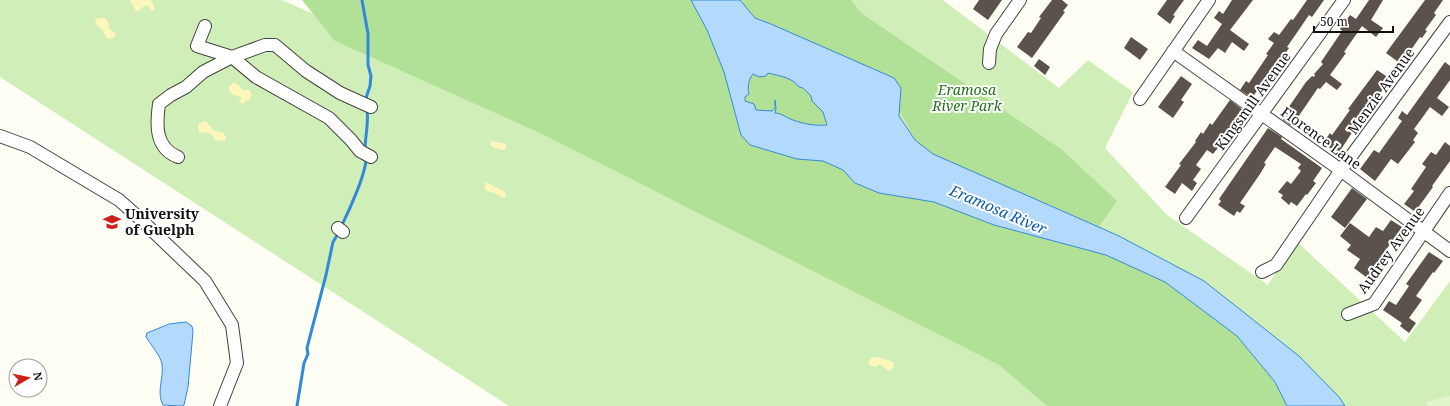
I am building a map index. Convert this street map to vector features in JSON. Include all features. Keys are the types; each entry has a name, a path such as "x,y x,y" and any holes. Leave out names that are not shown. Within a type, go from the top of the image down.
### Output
{"street":[{"path":"989,63 990,49 996,34 1020,0"},
{"path":"1140,99 1209,0"},
{"name":"Kingsmill Avenue","path":"1186,218 1344,0"},
{"name":"Menzie Avenue","path":"1262,272 1276,264 1341,170 1450,22"},
{"path":"205,26 197,46 232,57 256,77 329,118 360,151 368,155"},
{"path":"178,157 172,155 161,143 157,118 159,104 171,95 186,87 203,72 232,57 266,45 275,45 306,71 340,93 367,105"},
{"name":"Florence Lane","path":"1172,51 1341,170 1450,251"},
{"path":"0,136 30,147 119,200 205,281 232,325 237,364 220,406"},
{"name":"Audrey Avenue","path":"1348,314 1374,304 1422,231 1450,193"}],"green space":[{"path":"0,0 282,0 471,83 1117,406 509,406 0,77"},
{"path":"302,0 691,0 707,30 724,72 741,135 797,159 823,161 844,170 855,183 879,193 934,202 994,225 1106,255 1165,282 1237,336 1275,382 1287,406 1047,406 999,365 540,133 335,41"},
{"name":"Eramosa River Park","path":"740,0 943,0 1059,88 1088,60 1133,92 1105,148 1167,215 1268,285 1296,241 1405,342 1450,281 1450,406 1337,406 1204,281 1119,236 933,154 915,140 899,116"},
{"path":"740,0 851,0 861,13 1061,149 1117,201 1099,227 933,154 915,140 899,110 901,88 771,24 755,18"},
{"path":"754,73 759,77 767,73 772,73 793,81 811,96 812,101 823,112 827,125 801,123 792,120 775,113 776,108 774,104 775,108 772,111 756,110 754,104 745,101 745,97 749,94 749,83"},
{"path":"1450,396 1450,406 1427,406 1426,402"}],"sand":[{"path":"131,0 151,0 155,9 151,11 149,6 145,6 139,11 136,11"},
{"path":"104,18 108,21 109,29 115,33 116,36 111,39 107,38 102,29 96,24 95,20"},
{"path":"233,83 237,84 243,90 249,90 252,94 250,99 242,104 239,100 241,97 234,95 229,91 229,87"},
{"path":"206,121 213,130 223,133 226,137 225,141 215,140 211,134 199,132 198,125"},
{"path":"491,141 506,144 506,149 502,150 492,147 490,144"},
{"path":"486,182 503,191 506,194 505,197 502,198 495,193 487,191 485,188"},
{"path":"872,357 894,363 893,368 889,371 880,364 876,367 871,366 868,362"}],"water":[{"name":"Eramosa River","path":"691,0 740,0 755,18 894,78 901,88 899,116 915,140 933,154 1119,236 1204,281 1299,356 1339,397 1345,406 1287,406 1275,382 1237,336 1165,282 1106,255 994,225 934,202 879,193 855,183 843,170 823,161 797,159 750,145 741,135 724,72 707,30","holes":["768,73 781,76 793,81 799,87 803,88 811,96 812,101 823,112 827,125 805,124 775,113 776,108 775,100 775,108 772,111 756,110 754,104 745,101 745,97 749,94 748,86 753,74 759,77 766,76"]},
{"path":"186,322 192,326 193,332 188,387 184,405 163,405 160,395 162,364 146,337 147,333 169,324"}],"building":[{"path":"979,0 1002,0 988,20 973,9"},
{"path":"1052,0 1062,0 1068,5 1063,11 1065,12 1032,58 1017,47 1028,32 1031,33 1041,18 1039,17"},
{"path":"1167,0 1184,0 1173,15 1175,16 1170,24 1157,14"},
{"path":"1232,0 1253,0 1230,30 1249,44 1244,51 1232,42 1225,53 1218,48 1209,59 1192,48 1198,40 1207,46 1222,24 1214,18 1219,11 1223,14"},
{"path":"1307,0 1324,0 1312,17 1309,15 1287,47 1289,48 1273,71 1274,72 1266,83 1265,82 1262,86 1261,85 1252,98 1240,90 1246,81 1249,83 1268,55 1266,54 1274,43 1268,39 1274,32 1279,35 1291,19 1293,20"},
{"path":"1369,0 1383,0 1371,20 1383,28 1376,37 1362,26 1344,52 1346,53 1330,75 1342,84 1337,90 1326,82 1320,89 1318,88 1298,117 1300,118 1294,126 1290,125 1283,120 1286,115 1284,114 1306,82 1312,76 1314,77 1314,74 1323,64 1321,62 1342,31 1340,29 1350,15 1356,19"},
{"path":"1425,0 1443,0 1434,13 1436,15 1425,30 1427,31 1422,38 1420,37 1401,64 1386,53"},
{"path":"1131,37 1148,49 1140,60 1124,48"},
{"path":"1039,59 1050,67 1045,75 1034,66"},
{"path":"1445,62 1450,66 1450,80 1437,98 1449,107 1442,116 1430,107 1414,129 1418,133 1413,140 1415,142 1398,164 1391,159 1375,181 1360,169 1374,150 1379,153 1402,121 1398,118 1402,111 1407,115"},
{"path":"1377,70 1389,78 1385,83 1387,84 1373,103 1371,102 1353,127 1355,128 1338,154 1323,143 1330,133 1332,135 1350,110 1348,109"},
{"path":"1181,76 1192,84 1181,100 1184,102 1173,118 1158,107"},
{"path":"1230,100 1243,110 1227,132 1229,134 1213,154 1207,150 1196,165 1201,169 1193,180 1197,183 1192,191 1182,183 1175,194 1165,187 1181,165 1179,164 1196,142 1195,141 1201,132 1203,134 1210,123 1212,125"},
{"path":"1268,128 1322,168 1313,181 1316,183 1307,195 1306,194 1297,206 1291,202 1289,205 1281,198 1283,195 1278,192 1287,181 1291,184 1301,171 1298,168 1301,164 1275,147 1264,163 1266,164 1260,174 1240,203 1245,206 1240,213 1237,211 1234,216 1218,205 1221,201 1219,199"},
{"path":"1445,142 1450,146 1450,161 1432,186 1433,187 1414,211 1404,204 1414,191 1411,189 1426,167 1422,164 1431,152 1436,155"},
{"path":"1352,188 1367,199 1345,228 1331,217"},
{"path":"1391,220 1402,227 1381,257 1384,259 1382,262 1383,263 1370,280 1354,268 1360,259 1347,250 1351,245 1340,236 1350,223 1369,237 1376,227 1383,231"},
{"path":"1429,252 1443,261 1416,296 1422,300 1409,318 1416,323 1409,333 1400,326 1402,323 1383,310 1389,301 1396,305 1409,286 1406,284"}],"waterway":[{"path":"362,0 368,34 368,65 371,76 370,86 366,98 367,102"},
{"path":"365,150 368,120 367,110"},
{"path":"341,227 364,172 366,157"},
{"path":"297,406 304,363 308,354 307,348 333,242 339,232"}],"place":[{"name":"University of Guelph","path":"112,222"}]}
